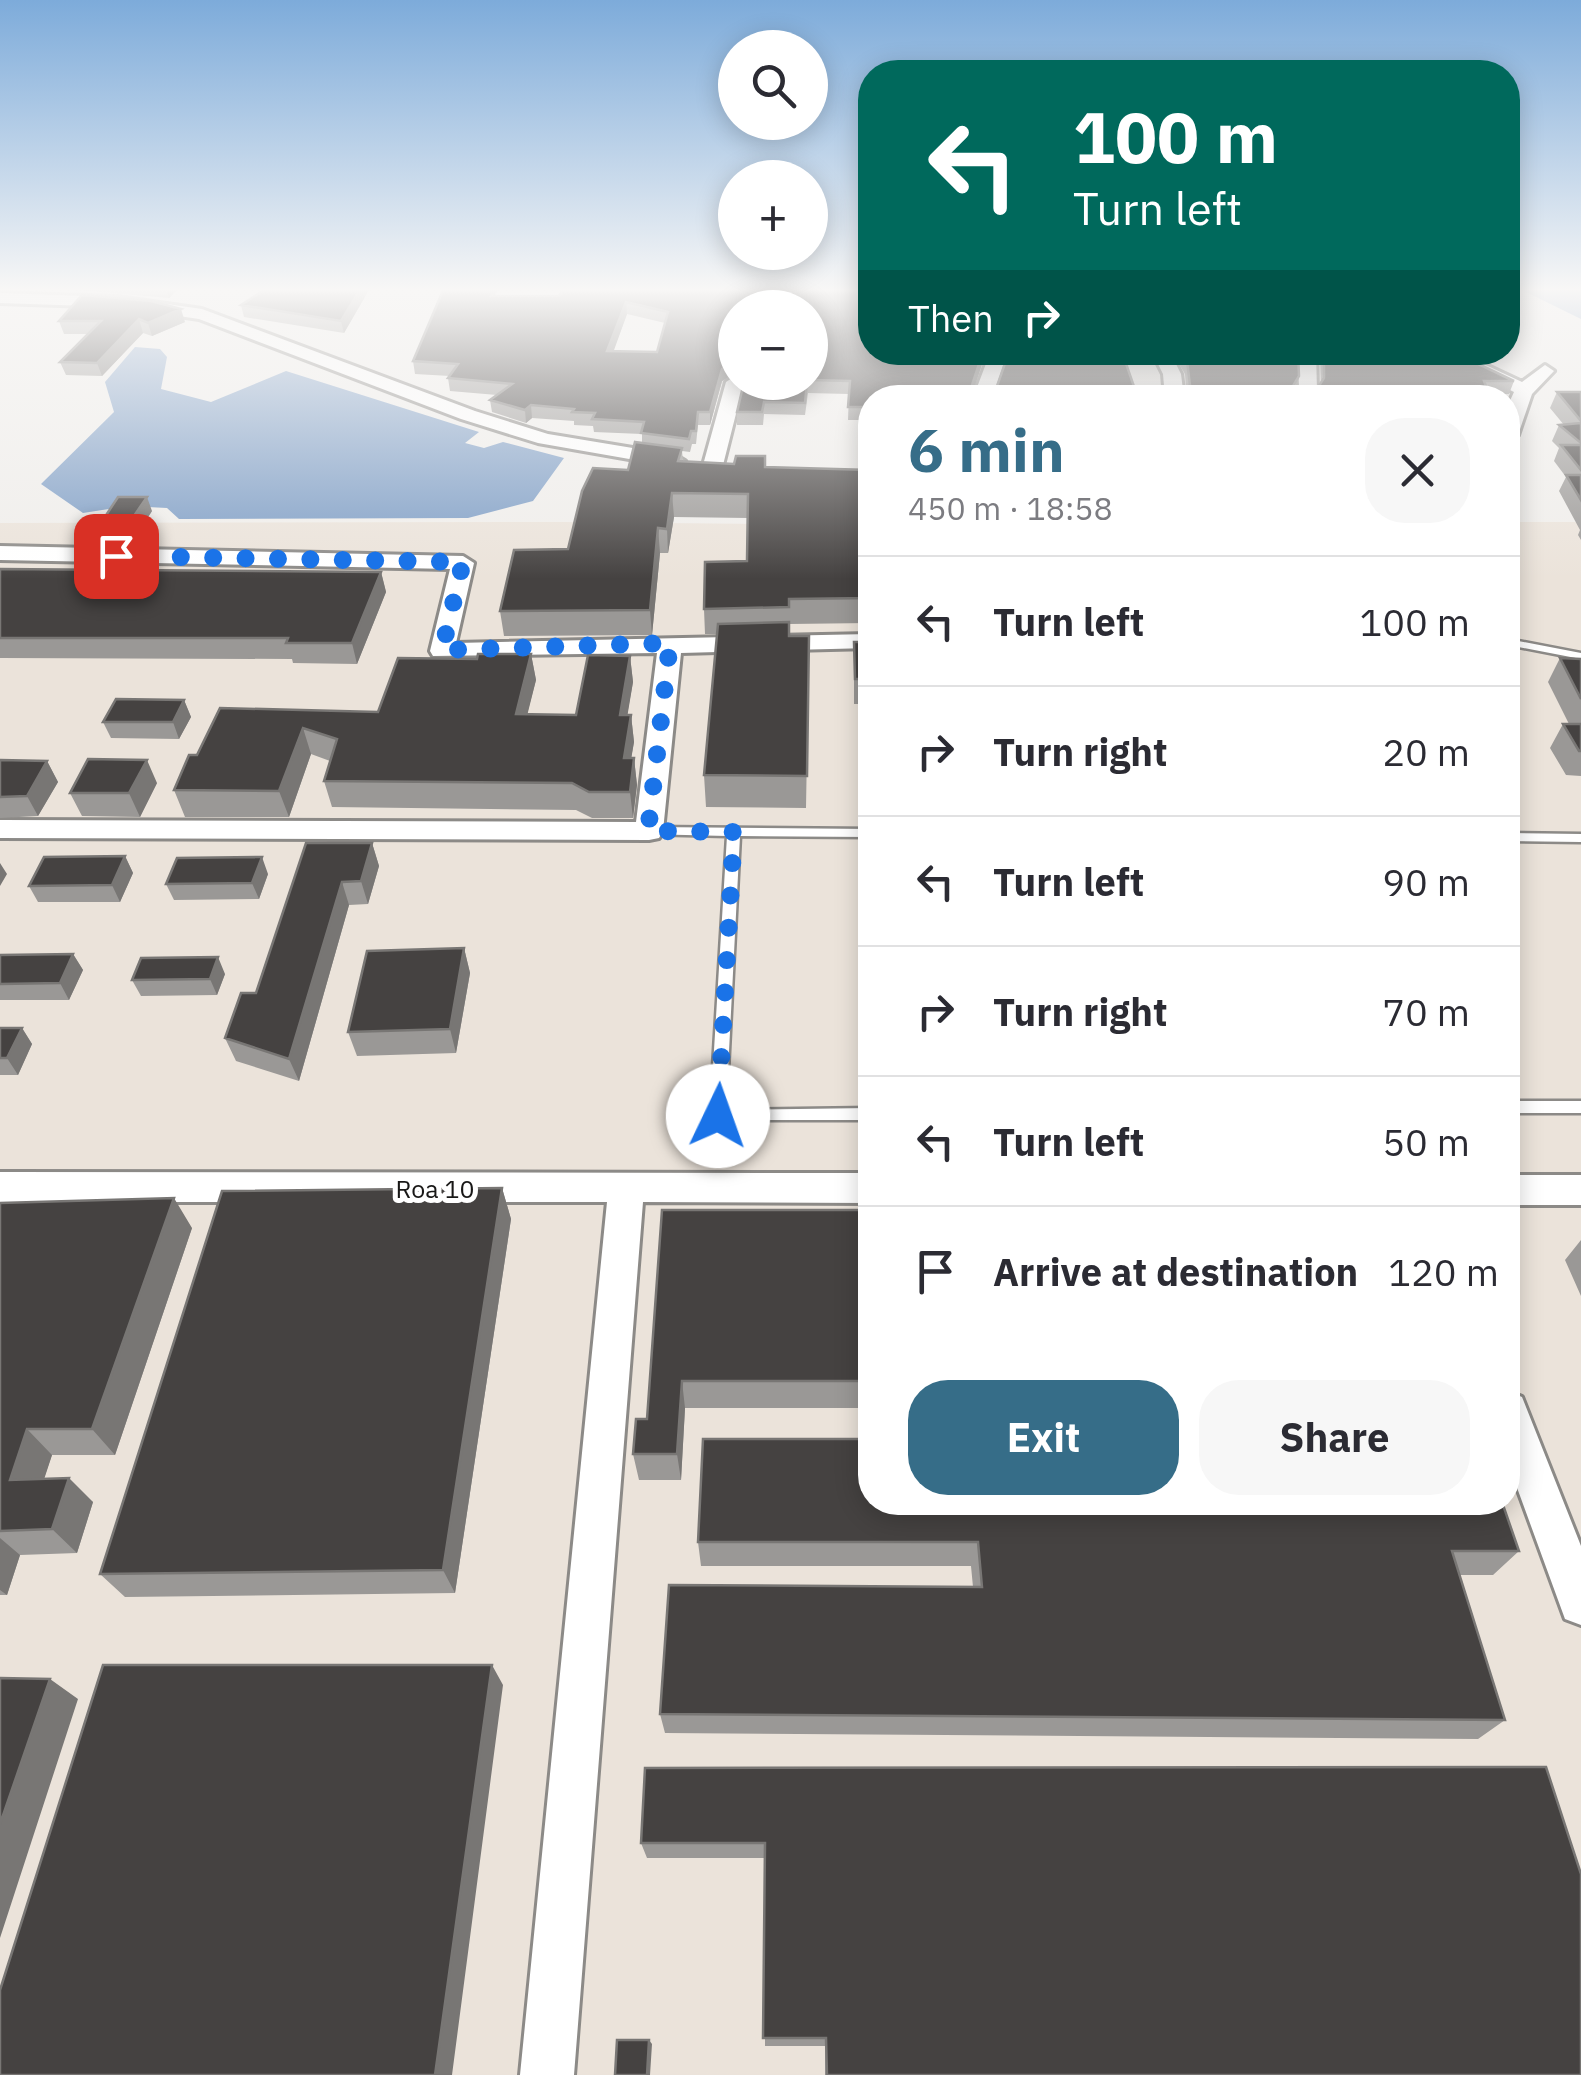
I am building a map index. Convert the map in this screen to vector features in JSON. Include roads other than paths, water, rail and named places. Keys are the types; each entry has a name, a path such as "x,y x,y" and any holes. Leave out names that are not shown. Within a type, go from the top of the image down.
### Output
{"street":[{"path":"387,385 468,416 530,434 638,457 723,466 732,400"},
{"path":"1520,393 1528,385"},
{"path":"0,553 463,562 442,650 858,641"},
{"path":"0,829 648,831 670,643"},
{"name":"Roa 10","path":"0,1187 858,1188"},
{"path":"547,2075 626,1188"},
{"path":"1520,1190 1581,1190"},
{"path":"1520,1442 1581,1604"}],"lane":[{"path":"1520,644 1581,656"},
{"path":"648,831 858,833"},
{"path":"734,832 718,1116 858,1114"},
{"path":"1520,837 1581,838"},
{"path":"1520,1107 1581,1106"}],"water":[{"path":"106,385 162,385 161,389 211,402 253,385 330,385 479,432 465,443 484,448 503,442 564,458 533,501 468,518 179,519 167,508 128,506 83,513 41,484 114,412"}]}
